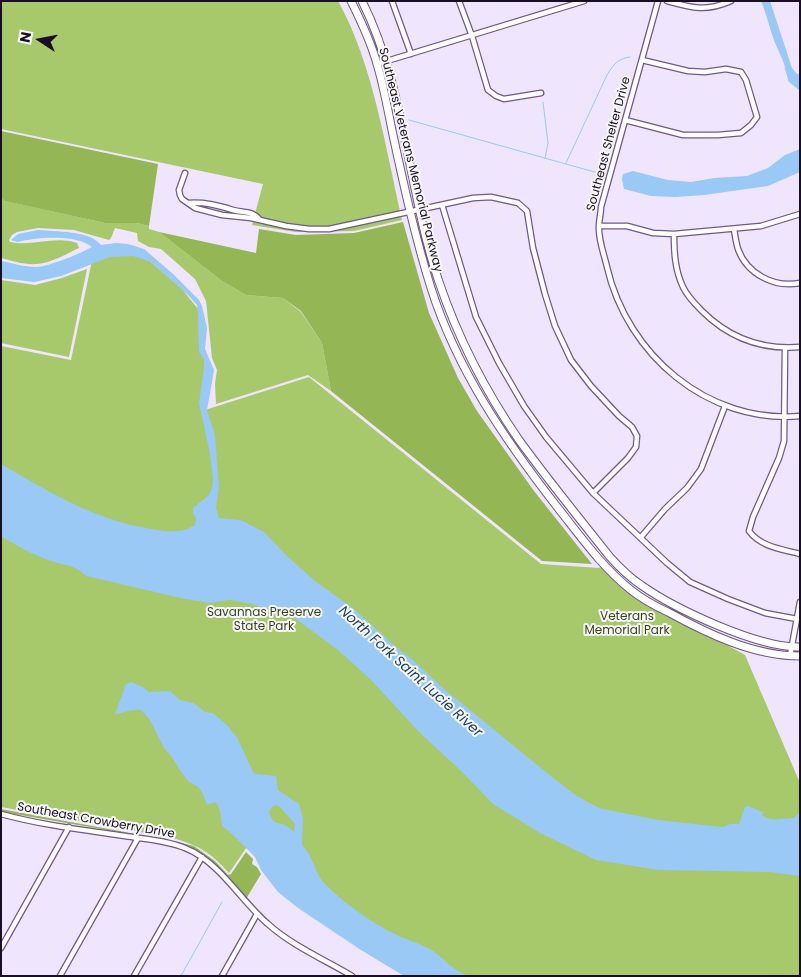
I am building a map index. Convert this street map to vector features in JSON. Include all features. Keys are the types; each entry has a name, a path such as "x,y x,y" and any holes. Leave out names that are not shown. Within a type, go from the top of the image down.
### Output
{"main road":[{"name":"Southeast Veterans Memorial Parkway","path":"351,1 377,64 410,211 431,290 454,347 479,395 512,448 587,545 618,579 634,592 682,620 748,648 790,656 800,656"},
{"name":"Southeast Veterans Memorial Parkway","path":"362,1 386,62 419,209 438,281 462,339 486,387 519,440 610,557 640,585 689,612 756,640 796,647"}],"street":[{"path":"392,1 411,54"},
{"path":"459,1 472,36 488,90 504,99 542,93"},
{"path":"377,64 584,1"},
{"name":"Southeast Shelter Drive","path":"658,1 598,226 609,278 625,318 646,349 667,371 695,390 725,406 746,412 784,417 800,416"},
{"path":"667,1 692,8 706,9 731,1"},
{"path":"625,120 683,135 718,136 741,133 757,117 746,80 741,72 726,69 688,72 642,60"},
{"path":"185,173 179,190 180,195 195,208 309,229 329,230 473,198 491,197 518,203 527,211 534,248 555,326 572,360 591,386 632,427 636,436 636,447 628,458 593,493"},
{"path":"188,203 219,205 253,213 260,220"},
{"path":"442,204 476,317 499,363 524,406 546,438 593,493 667,563 690,582 765,613 797,619"},
{"path":"217,213 219,205"},
{"path":"598,226 627,226 653,233 674,234 761,226 800,214"},
{"path":"734,229 738,249 746,263 757,275 781,284 800,283"},
{"path":"674,234 677,272 684,289 714,324 735,336 768,347 800,347"},
{"path":"786,348 784,441 779,458 753,517 749,531 756,539 769,546 800,554"},
{"path":"641,537 665,509 687,488 701,469 725,406"},
{"path":"790,656 796,647 800,602"},
{"name":"Southeast Crowberry Drive","path":"1,814 184,847 202,857 216,869 257,914 284,937 352,976"},
{"path":"1,948 69,827"},
{"path":"60,976 138,838"},
{"path":"134,976 202,857"},
{"path":"222,976 257,914"}],"green space":[{"path":"1,1 338,1 361,52 369,79 384,136 402,220 354,231 296,232 252,225 263,184 1,129"},
{"path":"1,131 158,164 149,226 137,223 105,223 5,201 1,197"},
{"path":"1,197 6,201 105,223 137,223 149,226 149,229 159,232 222,281 246,295 283,298 301,312 322,343 331,391 308,375 216,404 215,384 217,370 212,358 206,301 195,279 161,249 149,247 138,241 137,233 115,228 109,240 74,230 38,228 17,232 12,235 9,240 10,242 27,243 60,240 77,243 79,248 53,260 37,264 1,258"},
{"path":"403,222 429,313 458,378 477,411 534,491 592,564 542,561 331,391 322,343 301,311 283,298 246,295 222,281 159,232 256,253 259,229 296,235 354,233"},
{"name":"Savannas Preserve State Park","path":"93,256 144,256 182,289 202,314 207,371 205,410 309,377 541,564 599,568 601,566 630,592 745,655 800,783 800,976 437,976 253,838 229,873 204,851 173,838 1,807 1,346 71,360"},
{"path":"87,269 69,357 1,343 1,280 35,285"},
{"path":"1,809 194,846 215,861 228,875 231,874 246,852 253,859 252,864 257,867 261,874 246,899 211,862 202,855 179,844 3,812"}],"water":[{"path":"761,1 770,1 792,68 797,74 800,74 800,91 788,81 785,67"},
{"path":"800,149 800,172 768,186 704,195 651,196 624,189 622,179 623,174 633,171 668,180 691,182 714,178 747,176 768,168 785,155"},
{"name":"North Fork Saint Lucie River","path":"38,230 81,234 96,240 101,245 128,244 144,249 199,300 207,328 205,349 214,370 207,410 215,435 219,487 216,508 219,518 241,520 264,532 315,581 354,609 443,688 552,777 577,796 599,808 658,820 723,827 730,824 739,824 745,807 748,806 763,812 762,815 769,819 794,818 800,812 800,876 769,872 658,870 596,860 540,833 493,804 419,732 372,681 338,650 296,619 252,604 230,600 210,603 185,599 86,576 73,567 38,556 1,536 1,464 89,511 126,524 165,531 183,530 195,525 196,518 193,508 209,495 212,488 213,479 210,454 199,403 204,360 199,352 197,305 151,262 133,256 110,257 61,276 34,282 1,278 1,261 36,267 65,259 92,247 67,238 45,238 17,242 11,240 18,234"},
{"path":"131,682 149,692 170,691 180,700 194,703 205,712 213,713 228,726 238,739 253,772 276,776 278,790 299,804 303,818 302,845 309,854 321,880 369,919 397,935 428,948 452,967 469,976 404,976 298,908 278,892 261,870 255,857 222,826 220,811 216,802 207,805 202,792 197,786 189,782 179,769 164,748 150,720 141,710 115,714 126,684","holes":["276,805 295,824 294,832 285,825 275,822 271,817 269,812 272,807"]}],"waterway":[{"path":"566,163 607,75 616,63 630,57"},
{"path":"785,68 788,77"},
{"path":"543,102 548,143 545,158"},
{"path":"409,120 598,173"},
{"path":"181,976 222,902"}],"park label":[{"name":"Veterans Memorial Park","path":"627,624"}]}
